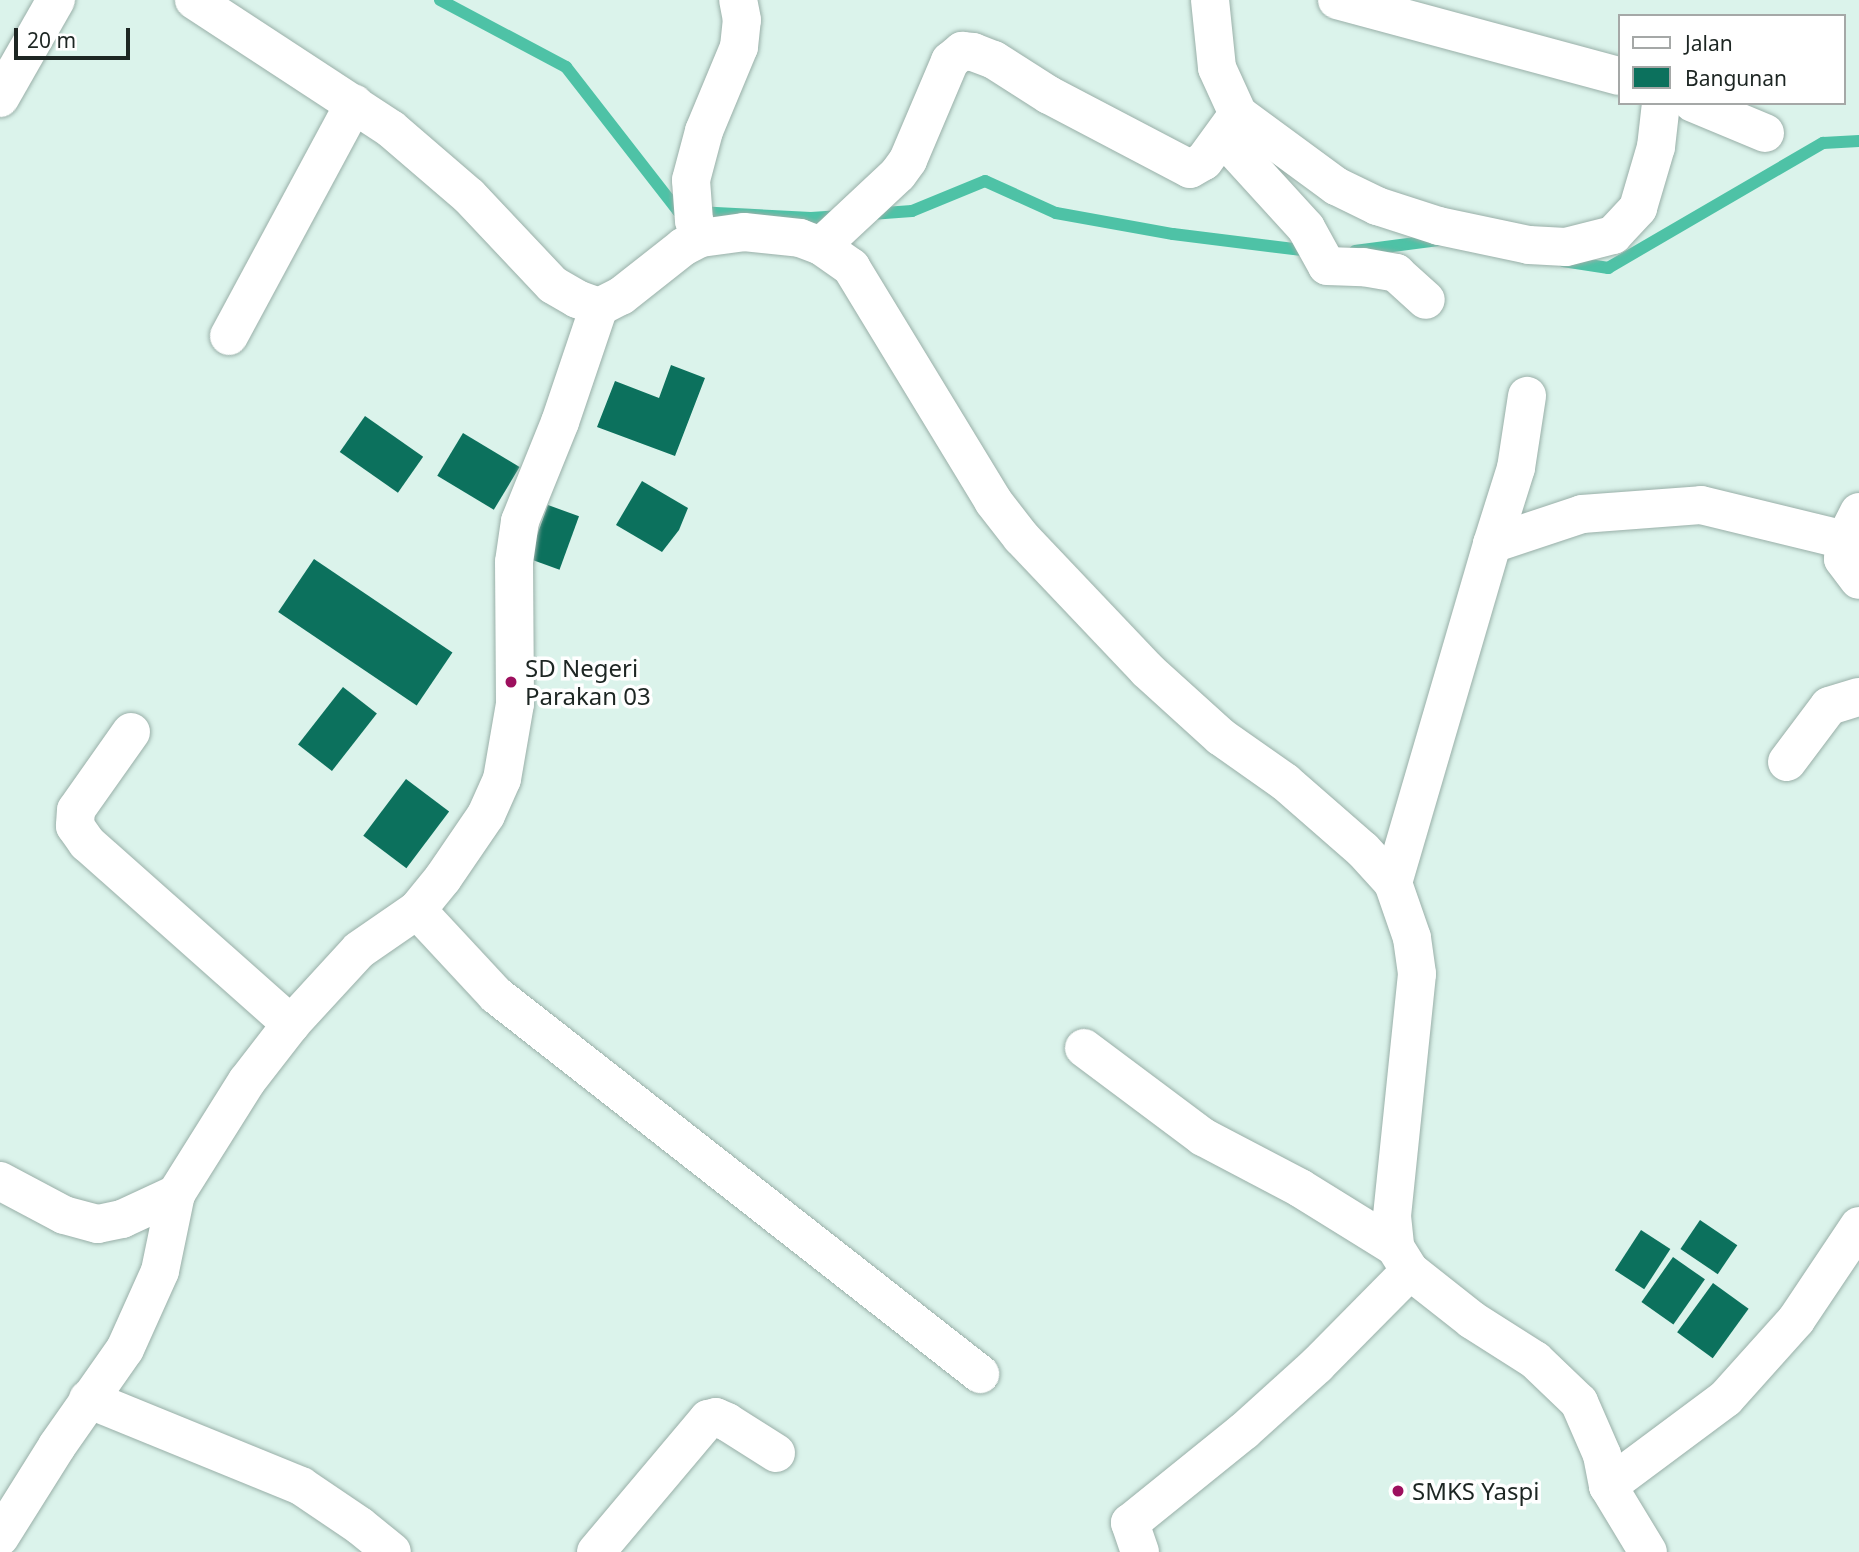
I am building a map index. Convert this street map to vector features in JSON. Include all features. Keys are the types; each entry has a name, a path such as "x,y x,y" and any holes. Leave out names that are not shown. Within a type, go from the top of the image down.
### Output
{"street":[{"path":"0,98 56,0"},
{"path":"194,0 391,129 469,196 553,285 577,299 599,307"},
{"path":"0,1537 25,1494 125,1349 146,1308 163,1261 176,1194 247,1081 291,1024 359,950 417,910 443,878 486,815 502,779 515,705 514,562 520,521 560,422 599,307 621,296 674,254 697,229 691,180 705,131 739,47 742,20 738,0"},
{"path":"1210,0 1217,68 1230,126 1306,228 1327,266 1363,267 1396,273 1426,300"},
{"path":"1337,0 1618,76"},
{"path":"697,229 828,238 908,160 950,61 962,51 994,60 1049,95 1181,167 1198,168 1230,126"},
{"path":"229,336 354,104"},
{"path":"1230,126 1377,206 1439,226 1529,245 1566,247 1612,235 1638,208 1656,147 1661,105"},
{"path":"1698,105 1765,132"},
{"path":"828,238 871,295 993,500 1021,537 1147,670 1221,737 1285,782 1363,850 1393,883 1412,938 1417,974 1392,1216 1403,1259"},
{"path":"1393,883 1516,468 1527,396"},
{"path":"1492,544 1581,514 1701,505 1852,526 1843,559 1859,580"},
{"path":"1787,762 1829,706 1859,697"},
{"path":"131,732 76,810 75,826 87,843 291,1024"},
{"path":"417,910 496,995 980,1374"},
{"path":"1084,1048 1203,1137 1300,1188 1403,1259 1472,1320 1535,1360 1579,1402 1602,1455 1608,1486 1648,1552"},
{"path":"0,1181 64,1215 98,1224 122,1219 176,1194"},
{"path":"1608,1486 1726,1398 1796,1320 1859,1226"},
{"path":"1140,1552 1130,1523 1244,1431 1317,1365 1403,1259"},
{"path":"89,1399 301,1486 360,1526 392,1552"},
{"path":"596,1552 709,1419 716,1417 726,1422 776,1453"}],"building":[{"path":"671,365 705,378 675,456 597,427 615,381 659,398"},
{"path":"365,416 423,457 398,493 340,452"},
{"path":"463,433 520,467 494,510 437,476"},
{"path":"642,481 688,508 679,530 662,552 616,525"},
{"path":"548,505 579,516 560,570 529,559"},
{"path":"314,559 452,652 417,705 278,612"},
{"path":"343,687 377,713 332,771 298,745"},
{"path":"406,779 449,811 406,868 363,836"},
{"path":"1700,1220 1737,1245 1718,1274 1680,1249"},
{"path":"1641,1230 1670,1249 1644,1289 1615,1270"},
{"path":"1673,1257 1705,1279 1673,1324 1641,1302"},
{"path":"1713,1283 1749,1309 1713,1358 1677,1332"}],"waterway":[{"path":"440,0 566,67 678,211 811,218 838,216"},
{"path":"1563,261 1608,268 1823,143 1859,141"},
{"path":"871,214 912,211 985,181 1056,213 1173,234 1310,251"},
{"path":"1355,251 1438,240"}],"place":[{"name":"SD Negeri Parakan 03","path":"511,682"},
{"name":"SMKS Yaspi","path":"1398,1491"}]}
